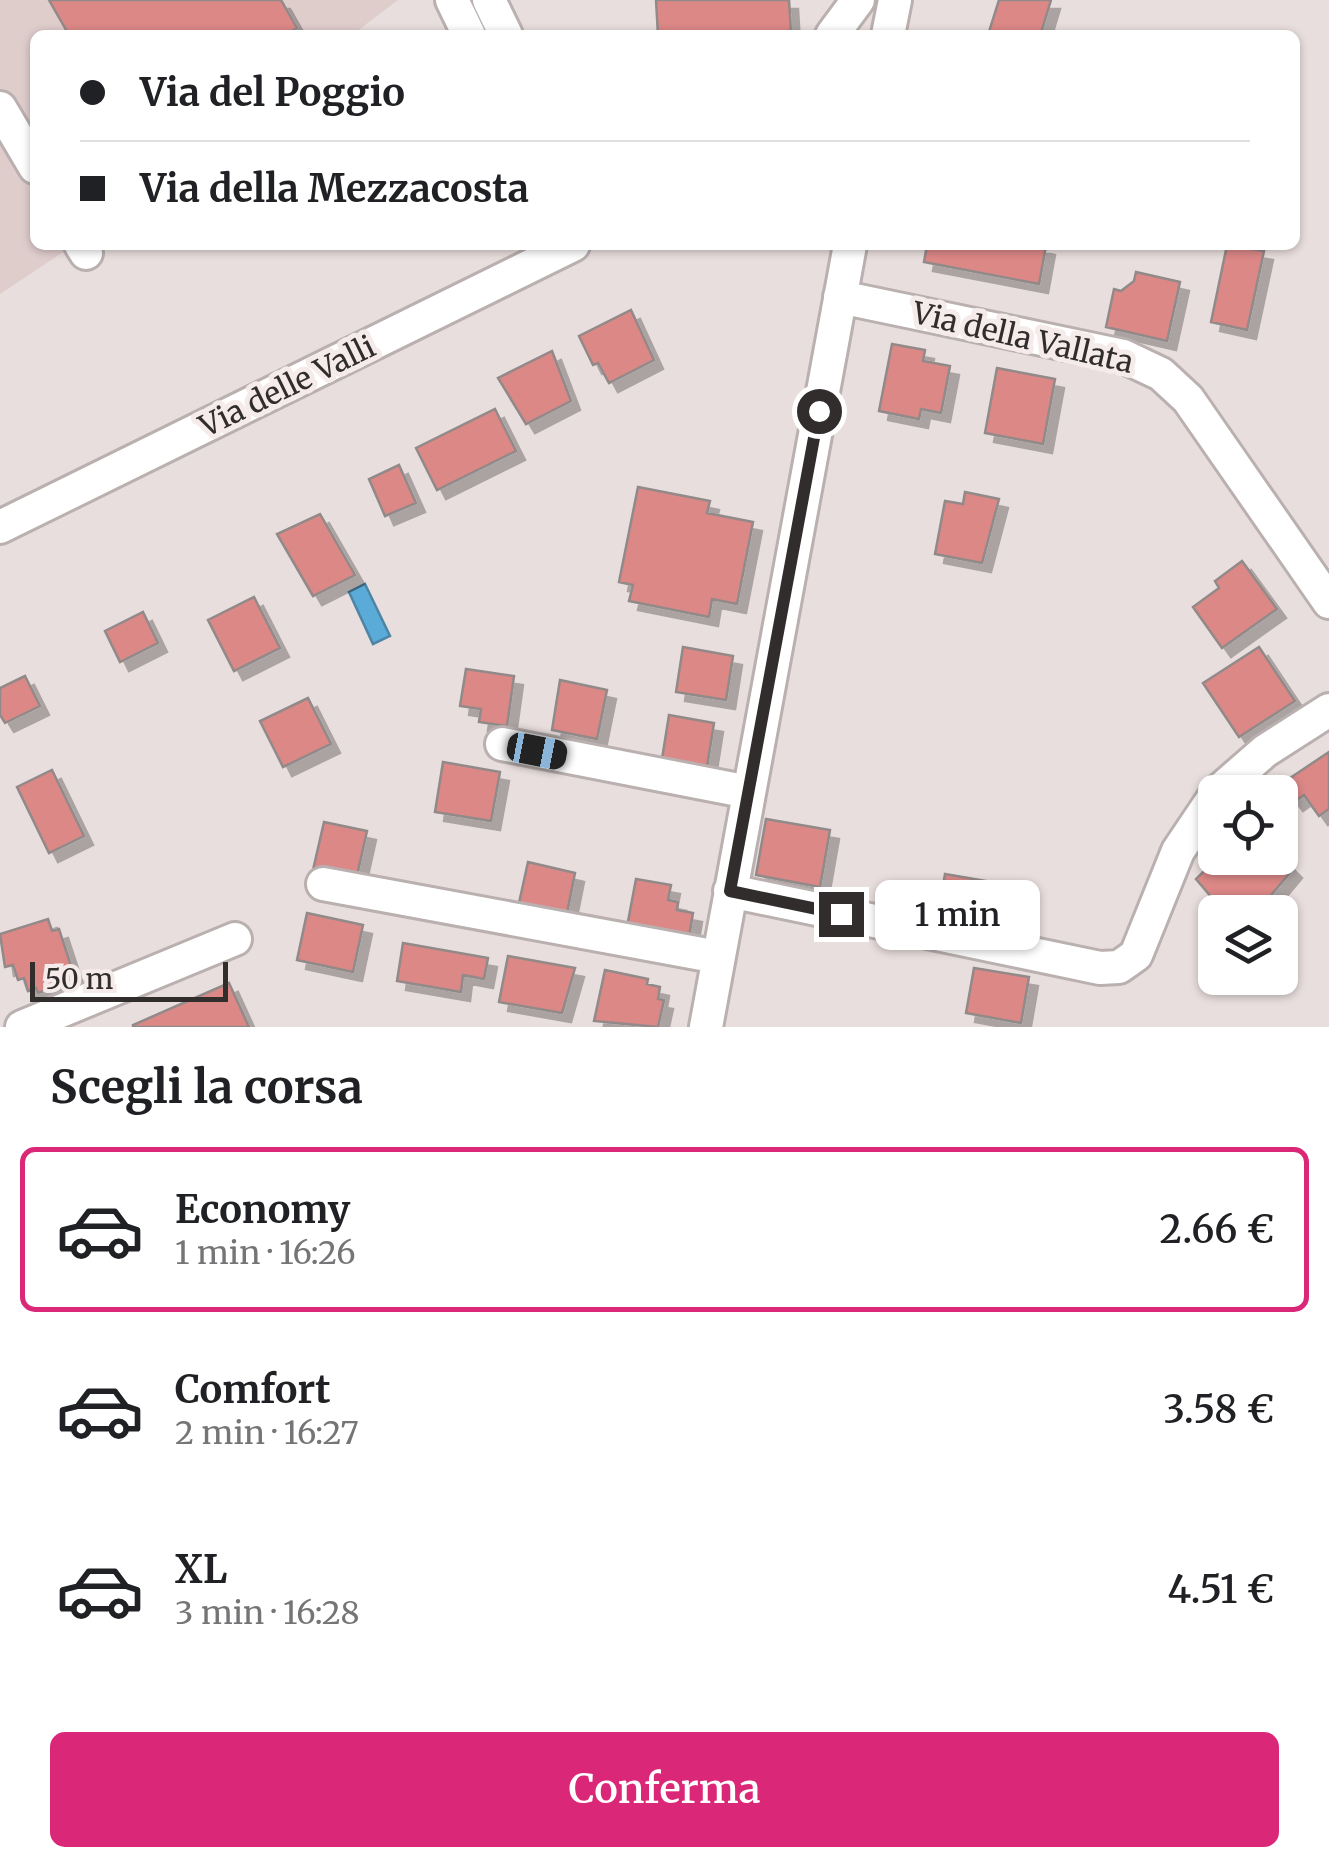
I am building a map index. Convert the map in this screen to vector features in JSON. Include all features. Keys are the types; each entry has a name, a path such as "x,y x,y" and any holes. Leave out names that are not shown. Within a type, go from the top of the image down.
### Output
{"street":[{"path":"452,0 467,30"},
{"path":"489,0 504,30"},
{"path":"836,30 858,0"},
{"path":"889,30 894,0"},
{"path":"0,108 30,158"},
{"path":"490,286 513,250"},
{"name":"Via delle Valli","path":"0,527 563,250"},
{"path":"706,1027 849,250"},
{"name":"Via della Vallata","path":"840,297 1122,356 1154,369 1192,404 1329,602"},
{"path":"1238,775 1265,751 1329,710"},
{"path":"502,744 749,792"},
{"path":"730,891 1100,968 1119,967 1143,944 1172,865 1198,824"},
{"path":"323,884 718,957"},
{"path":"22,1027 235,939"}],"shaded area":[{"path":"0,0 398,0 359,30 30,30 30,250 66,250 0,294"}],"water":[{"path":"365,584 390,636 373,644 349,592"}],"building":[{"path":"49,0 281,0 297,28 294,30 66,30"},
{"path":"656,0 789,0 791,30 658,30"},
{"path":"999,0 1051,0 1042,30 990,30"},
{"path":"926,250 1045,250 1039,284 924,262"},
{"path":"1226,250 1264,251 1247,330 1211,322"},
{"path":"1136,272 1180,282 1167,341 1106,327 1114,289 1121,291 1134,281"},
{"path":"631,310 654,360 609,383 598,363 593,365 579,336"},
{"path":"892,344 925,350 923,361 950,366 941,413 921,409 919,419 879,411"},
{"path":"552,351 571,401 526,424 498,378"},
{"path":"997,368 1055,379 1043,444 985,433"},
{"path":"495,409 516,451 437,490 416,448"},
{"path":"399,465 416,503 385,516 369,479"},
{"path":"638,487 710,501 707,513 753,522 737,604 712,599 709,617 629,601 633,585 619,582"},
{"path":"965,492 999,499 982,563 935,554 945,501 963,504"},
{"path":"320,514 355,575 313,596 277,534"},
{"path":"1242,561 1277,609 1222,648 1193,607 1219,588 1215,581"},
{"path":"254,597 280,648 234,671 208,620"},
{"path":"143,612 158,643 120,662 105,631"},
{"path":"683,647 733,656 726,700 676,692"},
{"path":"1259,647 1295,701 1239,737 1203,683"},
{"path":"466,669 514,676 507,726 479,722 481,709 460,706"},
{"path":"25,676 40,706 5,723 0,715 0,688"},
{"path":"560,680 607,690 597,739 552,730"},
{"path":"308,698 331,744 283,767 260,721"},
{"path":"669,715 714,723 707,767 662,759"},
{"path":"1329,752 1329,809 1319,816 1304,795 1298,799 1298,775 1294,775"},
{"path":"443,762 500,772 491,821 435,812"},
{"path":"52,770 84,836 49,853 17,787"},
{"path":"766,819 830,830 820,887 756,875"},
{"path":"324,822 367,831 356,880 313,870"},
{"path":"528,862 575,873 565,923 517,912"},
{"path":"945,874 1021,887 1015,925 956,915 954,925 937,923"},
{"path":"1200,875 1288,875 1271,895 1210,895 1196,879"},
{"path":"636,879 671,885 668,900 678,902 677,910 693,913 689,937 626,932"},
{"path":"307,913 363,925 353,972 297,960"},
{"path":"48,919 52,931 59,929 76,981 38,993 36,988 28,991 24,978 18,980 13,965 5,967 0,934"},
{"path":"403,943 488,958 484,979 463,975 461,992 397,981"},
{"path":"508,956 575,968 562,1013 499,1002"},
{"path":"974,968 1029,977 1021,1023 966,1013"},
{"path":"605,970 648,979 647,984 660,987 658,999 664,1000 658,1027 594,1021"},
{"path":"229,983 249,1027 133,1027 133,1025"}],"route":[{"path":"819,411 730,891 841,914"}]}
